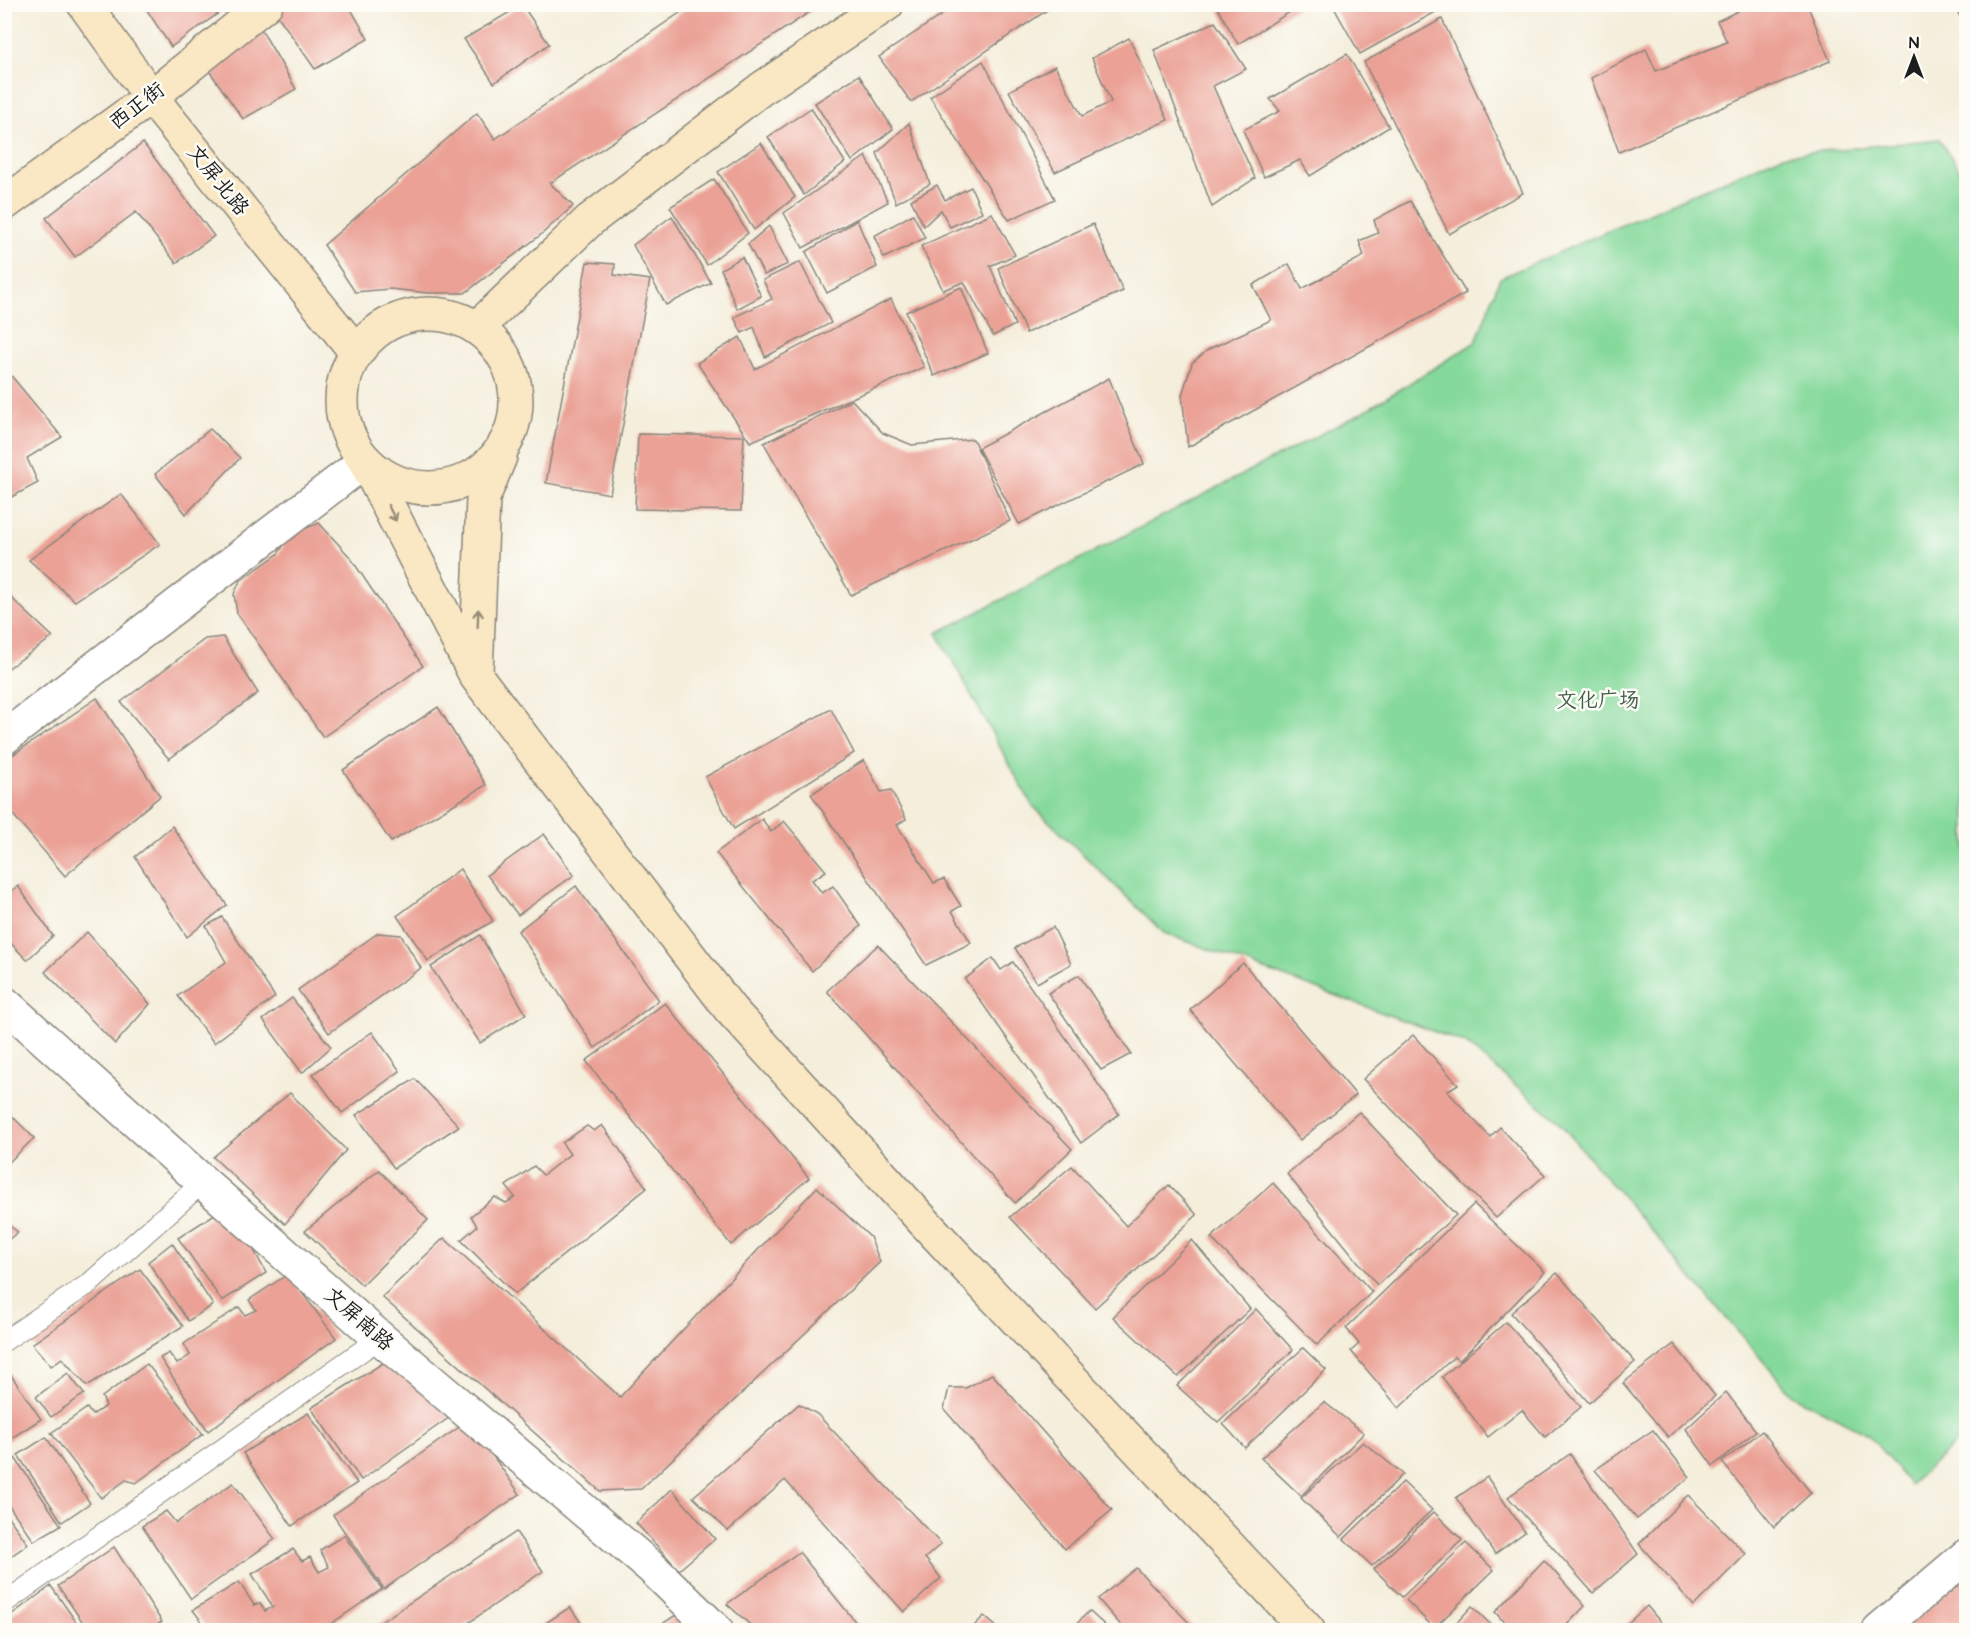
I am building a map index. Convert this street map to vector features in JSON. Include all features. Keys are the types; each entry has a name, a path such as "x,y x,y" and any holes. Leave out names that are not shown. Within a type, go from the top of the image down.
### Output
{"main road":[{"name":"文屏北路","path":"84,4 151,97 356,352"},
{"name":"西正街","path":"4,204 151,97 266,4"},
{"path":"477,328 590,220 761,89 887,4"},
{"path":"476,676 483,498 515,420 517,394 510,368 496,346 477,328 452,317 425,314 398,319 375,332 356,352 344,379 341,409 349,437 365,462 476,676 730,1009 926,1224 1308,1630"},
{"path":"365,462 387,478 412,487 440,489 465,481 488,466 506,445"}],"street":[{"path":"4,738 365,462"},
{"name":"文屏南路","path":"4,1003 380,1338 652,1568 716,1630"},
{"path":"1880,1630 1966,1556"}],"lane":[{"path":"4,1341 90,1283 203,1182"},
{"path":"4,1603 380,1338"}],"green space":[{"name":"文化广场","path":"1939,139 1966,180 1966,1433 1910,1485 1868,1434 1792,1395 1557,1120 1465,1043 1164,933 1032,805 937,633 1363,412 1476,342 1500,278 1783,155"}],"building":[{"path":"143,4 218,4 223,10 171,47"},
{"path":"288,4 348,4 368,39 315,69 275,12"},
{"path":"693,4 822,4 550,183 573,206 543,233 465,293 428,293 390,289 355,292 324,245 477,113 495,139"},
{"path":"958,4 1056,4 911,102 879,57"},
{"path":"1332,4 1450,4 1360,54"},
{"path":"1752,4 1807,4 1830,61 1619,152 1591,78 1646,49 1656,71 1727,42 1717,21"},
{"path":"1953,4 1966,4 1966,27"},
{"path":"522,5 549,44 494,83 464,39"},
{"path":"1216,5 1301,5 1238,44"},
{"path":"1442,19 1523,193 1449,234 1364,62"},
{"path":"1215,22 1246,69 1213,86 1255,178 1212,207 1154,50"},
{"path":"261,29 296,89 243,119 203,62"},
{"path":"1129,38 1168,120 1055,172 1009,91 1055,66 1082,116 1111,102 1092,58"},
{"path":"1347,54 1389,127 1310,176 1300,160 1264,177 1243,130 1280,111 1270,99"},
{"path":"983,61 1055,199 1009,220 930,97"},
{"path":"859,75 893,129 852,161 815,103"},
{"path":"811,108 845,162 804,195 768,137"},
{"path":"909,123 930,184 896,203 877,153"},
{"path":"143,143 214,236 176,263 136,212 75,257 46,218"},
{"path":"761,143 795,197 754,230 718,172"},
{"path":"866,156 888,202 803,248 784,213"},
{"path":"714,179 748,233 707,265 670,207"},
{"path":"937,185 945,200 971,187 982,212 950,227 941,210 924,226 911,200"},
{"path":"1410,201 1466,293 1188,447 1182,395 1192,363 1209,349 1271,320 1253,285 1289,264 1302,289 1364,256 1359,241 1378,233 1374,220"},
{"path":"992,213 1015,255 990,266 1015,325 993,336 964,282 943,290 921,246"},
{"path":"913,214 925,238 884,258 874,236"},
{"path":"672,216 711,283 666,305 633,245"},
{"path":"857,220 877,267 827,293 806,252"},
{"path":"1093,224 1123,291 1026,333 998,268"},
{"path":"769,226 788,264 764,275 748,244"},
{"path":"742,257 761,296 737,309 721,269"},
{"path":"587,262 615,264 614,275 650,280 610,494 546,483"},
{"path":"800,262 831,323 765,357 754,327 742,333 734,317 772,299 763,280"},
{"path":"961,287 988,353 934,376 906,312"},
{"path":"891,299 924,367 750,442 697,363 740,337 755,369"},
{"path":"4,367 62,437 27,458 38,483 4,501"},
{"path":"1109,378 1144,464 1019,524 978,448"},
{"path":"852,400 883,433 912,445 973,439 1010,521 851,595 764,443"},
{"path":"210,429 240,458 186,514 155,474"},
{"path":"638,434 744,436 741,511 635,509"},
{"path":"121,494 160,544 75,601 29,560"},
{"path":"319,523 350,557 423,666 323,737 237,613 234,594 240,581 278,554 290,535"},
{"path":"4,591 53,637 4,671"},
{"path":"223,637 258,693 169,759 121,702 205,639"},
{"path":"97,698 160,796 65,876 4,804 4,761"},
{"path":"438,707 486,785 391,842 343,770"},
{"path":"831,709 854,753 734,829 705,777"},
{"path":"864,760 881,792 891,790 906,819 897,825 934,883 944,879 961,906 952,911 971,943 926,965 811,794"},
{"path":"762,819 771,832 784,821 826,871 812,880 822,893 833,886 861,926 812,971 716,853"},
{"path":"172,826 227,905 187,937 135,857"},
{"path":"544,834 574,875 518,915 487,875"},
{"path":"460,869 493,921 428,961 397,916"},
{"path":"18,886 53,936 27,960 4,936 4,896"},
{"path":"576,886 659,1000 595,1048 518,931"},
{"path":"222,917 275,997 214,1043 178,996 226,962 206,926"},
{"path":"1053,927 1071,964 1037,983 1015,948"},
{"path":"87,932 150,1004 115,1044 45,972"},
{"path":"378,933 401,935 421,968 329,1033 298,990"},
{"path":"480,935 526,1014 480,1043 431,967"},
{"path":"878,945 1072,1149 1015,1203 827,991"},
{"path":"993,958 1001,970 1013,962 1119,1114 1081,1143 965,979"},
{"path":"1243,963 1356,1095 1300,1140 1190,1010"},
{"path":"1079,975 1131,1054 1101,1070 1048,993"},
{"path":"292,998 331,1047 302,1073 263,1020"},
{"path":"665,1003 809,1178 731,1245 586,1061"},
{"path":"372,1032 400,1071 342,1113 313,1074"},
{"path":"1413,1035 1458,1084 1447,1091 1490,1137 1500,1127 1545,1175 1496,1218 1363,1079"},
{"path":"415,1079 459,1126 394,1168 356,1115"},
{"path":"290,1093 346,1150 285,1224 213,1157"},
{"path":"4,1108 34,1138 4,1167"},
{"path":"1359,1112 1456,1215 1377,1285 1287,1174"},
{"path":"602,1125 647,1188 515,1294 461,1240 477,1226 471,1216 495,1197 506,1203 515,1197 506,1186 534,1166 543,1175 570,1154 562,1143 587,1126 594,1131"},
{"path":"1072,1166 1126,1226 1169,1185 1197,1215 1095,1308 1010,1217"},
{"path":"379,1170 428,1220 362,1285 305,1231"},
{"path":"1273,1183 1372,1292 1317,1345 1211,1238"},
{"path":"817,1187 870,1237 880,1262 641,1489 600,1491 382,1297 444,1238 620,1397"},
{"path":"1474,1204 1545,1272 1459,1361 1455,1356 1399,1408 1351,1351 1359,1344 1346,1328"},
{"path":"224,1208 239,1222 266,1273 222,1301 178,1238"},
{"path":"4,1222 18,1232 4,1243"},
{"path":"1192,1240 1250,1309 1178,1377 1113,1317"},
{"path":"172,1243 213,1305 188,1321 148,1262"},
{"path":"140,1269 183,1326 87,1386 62,1358 51,1366 32,1344"},
{"path":"1557,1273 1635,1362 1589,1403 1511,1313"},
{"path":"288,1274 336,1338 208,1431 160,1358 169,1353 177,1364 190,1355 184,1344 239,1307 245,1315 256,1310 249,1300"},
{"path":"1256,1309 1293,1350 1218,1422 1177,1386"},
{"path":"1506,1322 1581,1407 1545,1437 1522,1410 1488,1437 1442,1377"},
{"path":"1674,1344 1715,1396 1668,1437 1623,1383"},
{"path":"1303,1348 1326,1370 1245,1448 1223,1424"},
{"path":"388,1360 450,1417 361,1480 311,1408"},
{"path":"147,1364 203,1434 136,1483 126,1480 101,1498 51,1433 87,1408 92,1415 106,1406 102,1397"},
{"path":"4,1365 41,1419 4,1443"},
{"path":"68,1373 84,1394 51,1417 36,1397"},
{"path":"992,1374 1112,1510 1065,1549 944,1409 949,1388 966,1388"},
{"path":"1726,1392 1756,1431 1713,1466 1686,1429"},
{"path":"1324,1402 1364,1433 1301,1496 1261,1458"},
{"path":"799,1404 817,1414 941,1544 925,1558 941,1578 904,1612 785,1480 728,1531 693,1497"},
{"path":"308,1413 357,1483 292,1526 243,1453"},
{"path":"468,1421 520,1494 384,1589 333,1515"},
{"path":"1653,1430 1690,1477 1637,1519 1595,1470"},
{"path":"1762,1431 1811,1493 1774,1527 1722,1462"},
{"path":"46,1437 90,1503 62,1522 18,1455"},
{"path":"1363,1442 1403,1474 1341,1537 1301,1498"},
{"path":"1570,1454 1638,1554 1593,1593 1508,1497"},
{"path":"15,1458 61,1525 34,1541 4,1499 4,1465"},
{"path":"1487,1477 1525,1532 1495,1554 1456,1498"},
{"path":"1403,1482 1432,1510 1372,1566 1344,1539"},
{"path":"233,1483 275,1539 191,1599 142,1526 166,1511 176,1523"},
{"path":"672,1489 715,1539 679,1570 636,1523"},
{"path":"1688,1495 1746,1554 1694,1606 1639,1544"},
{"path":"4,1511 28,1544 4,1561"},
{"path":"1434,1512 1462,1540 1402,1597 1374,1569"},
{"path":"516,1532 543,1571 458,1630 369,1630"},
{"path":"344,1535 382,1589 322,1630 208,1630 193,1610 239,1582 254,1605 260,1603 265,1611 273,1607 252,1574 293,1549 302,1561 310,1557 319,1572 329,1567 320,1550"},
{"path":"1466,1543 1494,1570 1434,1628 1406,1600"},
{"path":"114,1547 162,1622 149,1630 88,1630 58,1586"},
{"path":"799,1552 862,1630 756,1630 727,1604"},
{"path":"1544,1560 1585,1606 1562,1630 1511,1630 1495,1612"},
{"path":"1136,1568 1194,1628 1192,1630 1125,1630 1098,1599"},
{"path":"1966,1575 1966,1630 1903,1630"},
{"path":"51,1586 82,1630 4,1630 4,1620"},
{"path":"1472,1606 1496,1630 1450,1630"},
{"path":"1647,1606 1667,1630 1620,1630"},
{"path":"570,1607 586,1630 535,1630"},
{"path":"682,1611 694,1630 664,1630 662,1624"},
{"path":"1089,1611 1110,1630 1071,1630"},
{"path":"984,1616 1000,1630 970,1630"}]}
